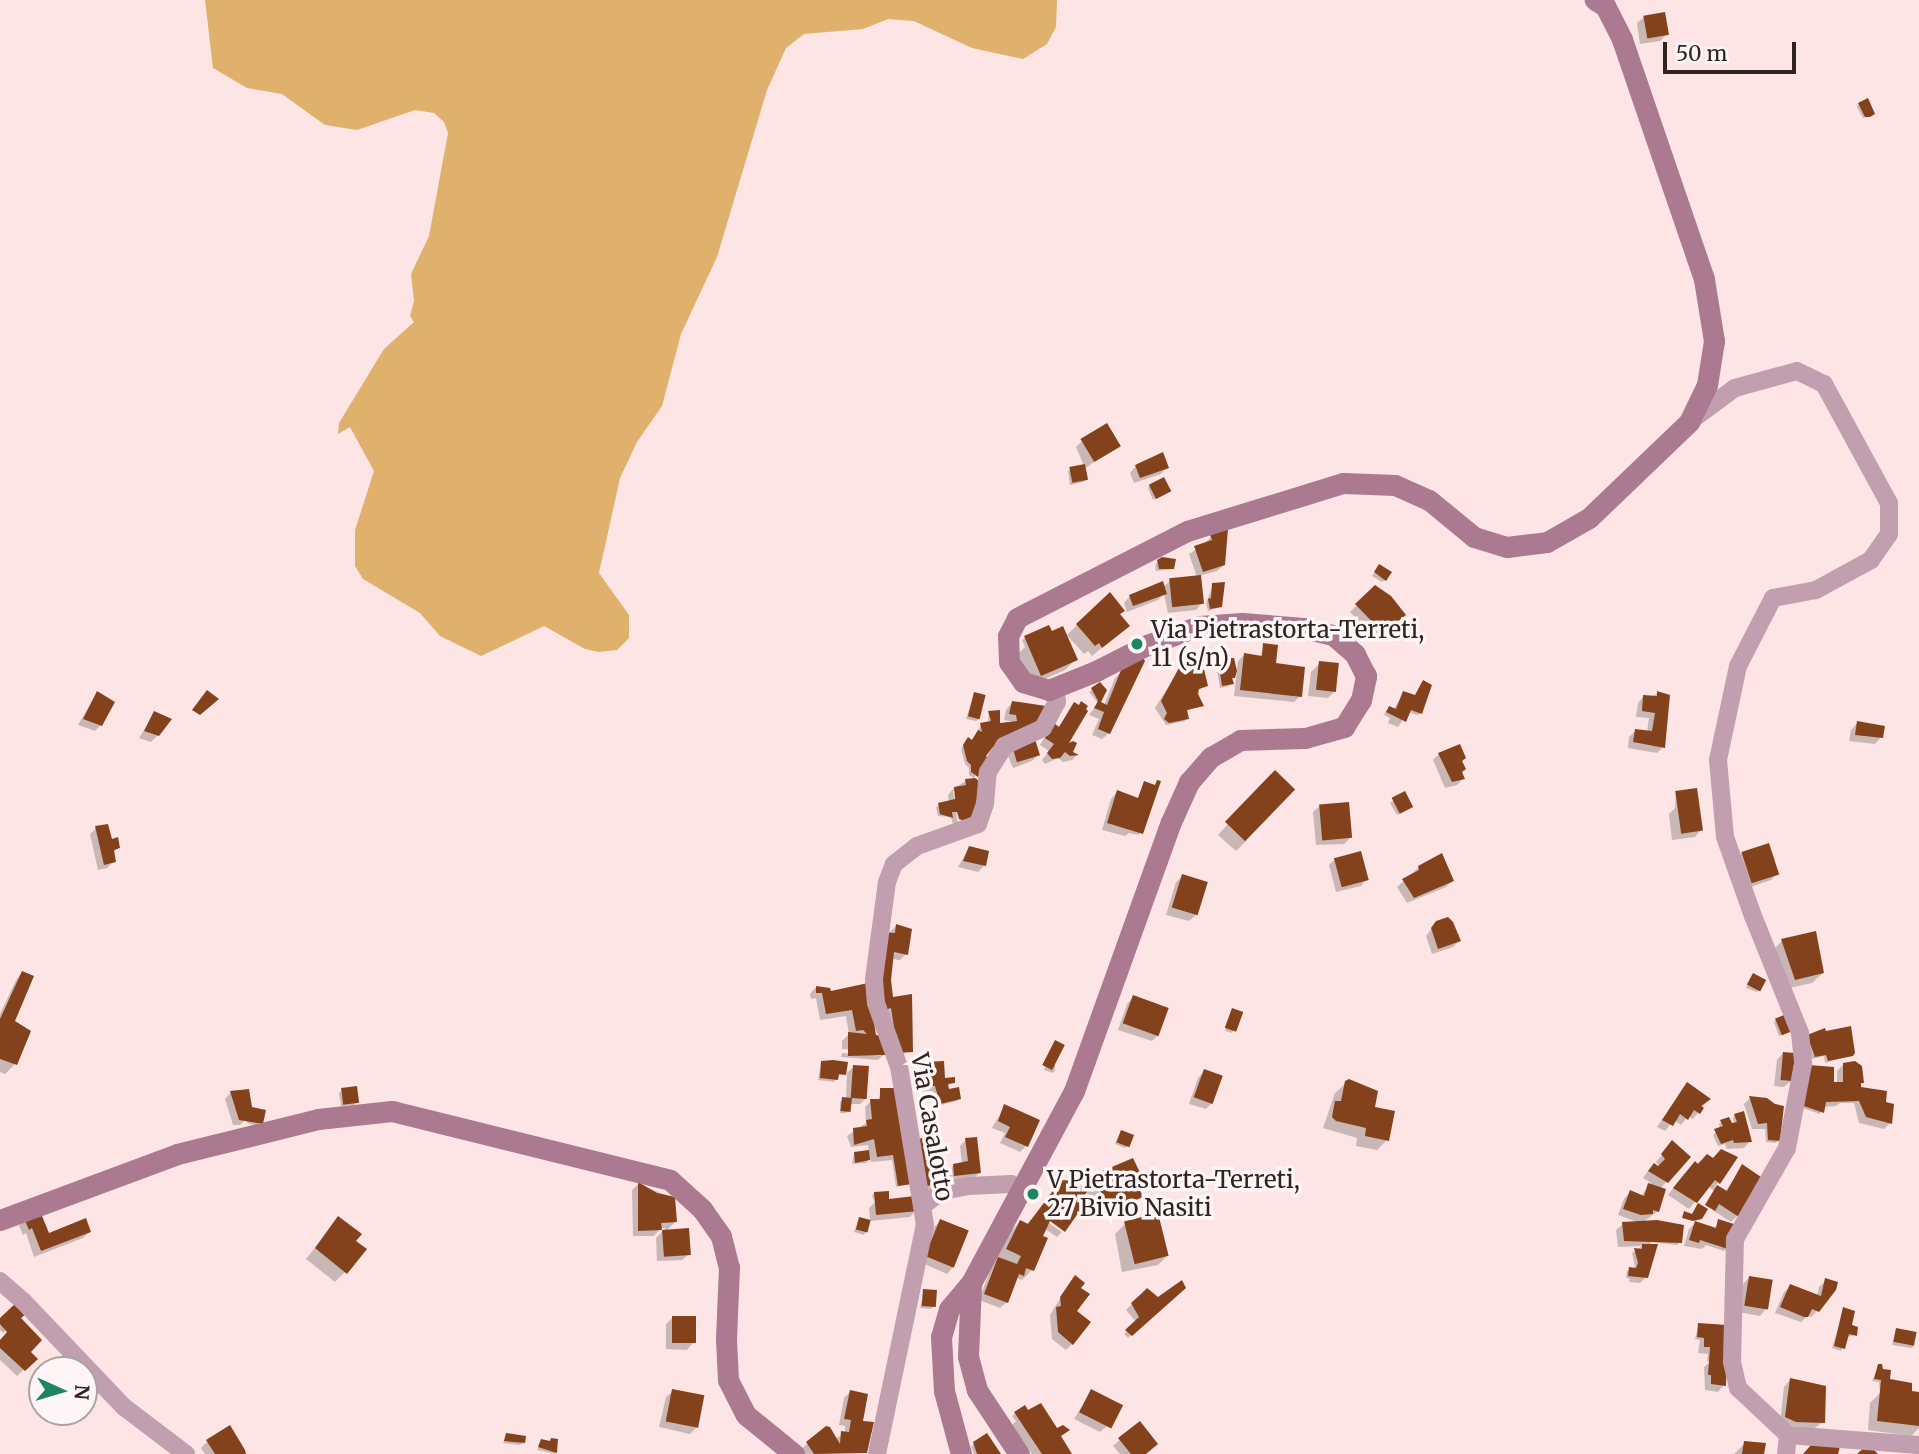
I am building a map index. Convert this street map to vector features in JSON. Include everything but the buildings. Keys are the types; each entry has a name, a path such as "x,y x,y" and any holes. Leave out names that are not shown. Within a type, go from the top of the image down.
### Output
{"main road":[{"path":"961,1454 944,1391 940,1337 949,1309 971,1283 1074,1091 1171,822 1189,782 1211,757 1240,740 1305,738 1344,727 1361,700 1366,676 1355,654 1333,635 1303,628 1242,623 1199,626 1147,645 1096,671 1049,690 1023,682 1009,662 1009,636 1017,618 1187,531 1343,483 1395,485 1429,500 1474,537 1507,547 1547,542 1588,518 1689,422 1707,385 1714,341 1704,279 1622,38 1605,6 1595,0"},
{"path":"0,1220 177,1154 318,1119 392,1111 670,1180 702,1209 721,1236 729,1267 726,1340 728,1380 746,1415 794,1454"},
{"path":"971,1283 968,1356 977,1390 1019,1454"}],"street":[{"path":"1689,422 1735,388 1797,371 1825,384 1889,503 1889,534 1871,560 1816,590 1773,598 1738,666 1718,760 1725,837 1800,1033 1803,1064 1787,1148 1735,1239 1732,1362 1738,1388 1788,1435 1919,1445"},
{"name":"Via Casalotto","path":"877,1454 925,1225 899,1067 876,1003 874,979 887,882 894,864 917,846 978,824 985,804 988,772 1004,746 1044,729 1057,702 1055,687"},
{"path":"922,1206 943,1191 969,1186 1011,1184 1021,1189"},
{"path":"0,1282 124,1407 186,1454"},
{"path":"1786,1454 1788,1435"}],"shaded area":[{"path":"205,0 1057,1 1056,27 1047,44 1023,59 972,48 914,21 888,19 863,29 804,34 786,48 767,90 717,257 681,334 662,406 637,442 620,478 599,573 629,615 629,638 617,650 599,652 585,649 544,626 481,656 440,636 420,613 363,579 355,566 355,530 374,471 350,427 338,434 339,423 384,349 414,322 410,316 414,301 411,274 429,236 448,133 444,122 434,113 415,110 357,130 325,125 282,94 247,88 213,68"}],"place":[{"name":"Via Pietrastorta-Terreti, 11 (s/n)","path":"1137,644"},
{"name":"V Pietrastorta-Terreti, 27 Bivio Nasiti","path":"1033,1194"}]}
